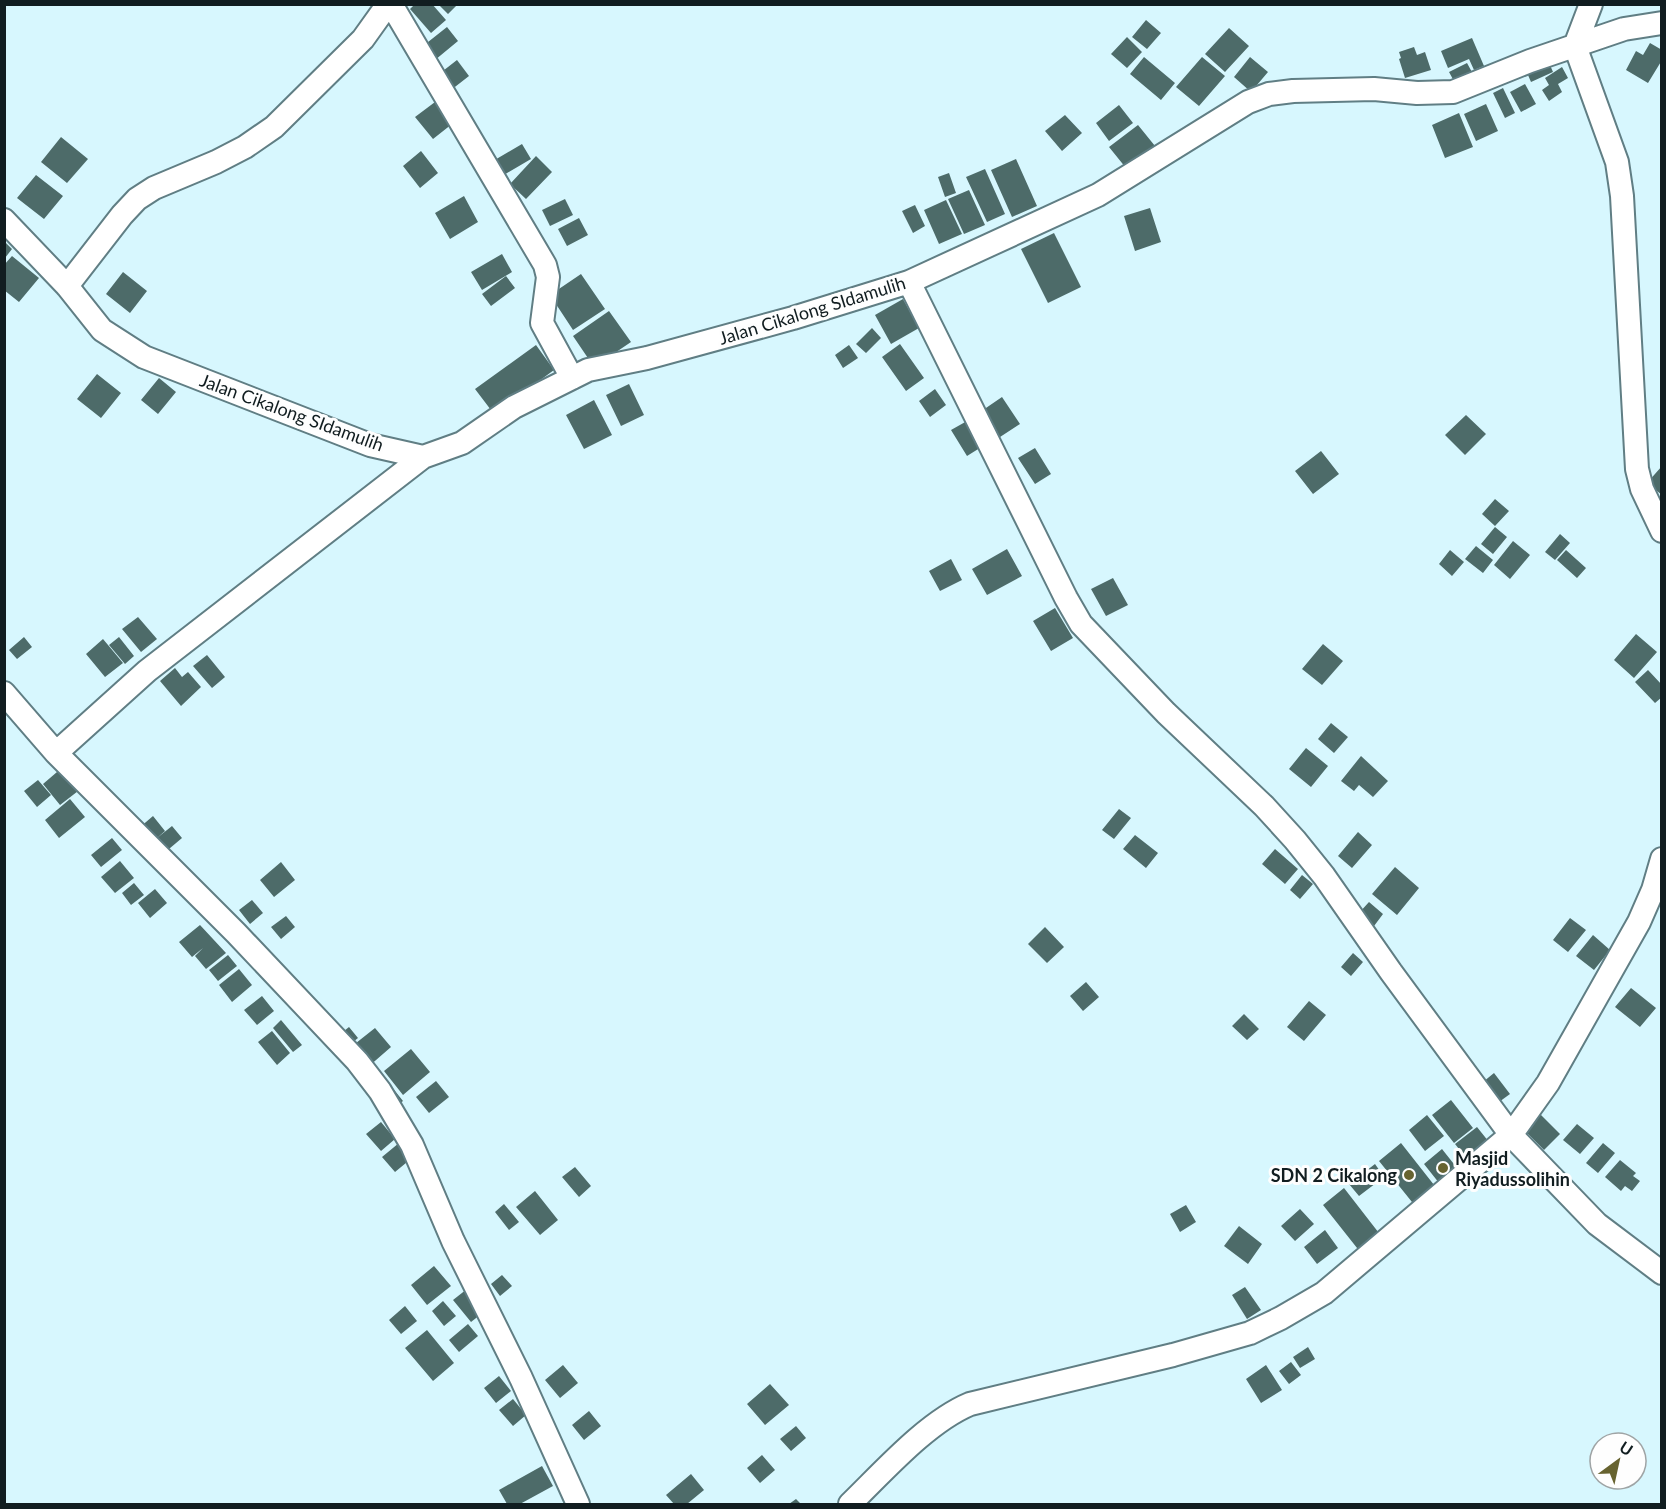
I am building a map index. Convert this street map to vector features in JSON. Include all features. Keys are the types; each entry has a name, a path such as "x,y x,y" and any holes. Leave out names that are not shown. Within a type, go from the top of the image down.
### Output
{"street":[{"path":"67,286 137,199 154,188 245,147 273,127 363,39 390,4 545,265 548,278 542,322 572,378"},
{"path":"1591,4 1575,46 1617,162 1623,196 1637,469 1642,489 1662,531"},
{"name":"Jalan Cikalong SIdamulih","path":"4,220 67,286 102,330 144,357 370,445 423,457 462,443 514,407 588,370 647,358 793,318 909,282 1098,195 1238,108 1269,94 1374,89 1417,93 1453,92 1530,61 1623,28 1662,23"},
{"path":"909,282 1081,624 1166,714 1264,806 1295,840 1324,876 1391,972 1511,1135 1597,1224 1662,1273"},
{"path":"56,753 147,670 423,457"},
{"path":"4,693 56,753 236,933 357,1061 380,1091 412,1145 453,1241 522,1378 578,1504"},
{"path":"850,1504 905,1450 955,1410 980,1401 1250,1333 1324,1293 1511,1135 1548,1083 1639,922 1653,890 1662,859"}],"building":[{"path":"415,4 432,4 446,20 431,33 410,9"},
{"path":"438,4 458,4 448,14"},
{"path":"1146,20 1161,33 1147,49 1132,37"},
{"path":"447,27 458,41 435,60 423,46"},
{"path":"1229,28 1249,46 1225,72 1205,54"},
{"path":"1127,37 1142,52 1127,68 1111,54"},
{"path":"1472,38 1484,66 1474,70 1469,59 1448,68 1441,51"},
{"path":"1650,43 1662,50 1662,60 1648,83 1626,70 1636,51 1643,55"},
{"path":"1414,47 1417,55 1425,52 1431,70 1405,78 1399,52"},
{"path":"1144,57 1175,83 1161,100 1130,74"},
{"path":"1202,57 1225,76 1199,106 1176,87"},
{"path":"1250,57 1268,72 1251,92 1234,77"},
{"path":"457,60 469,76 451,90 439,74"},
{"path":"1467,63 1473,74 1455,83 1449,72"},
{"path":"1550,65 1553,72 1531,82 1528,75"},
{"path":"1562,67 1568,78 1558,84 1562,92 1549,101 1542,90 1549,85 1545,78"},
{"path":"1525,84 1536,104 1521,112 1510,92"},
{"path":"1503,88 1515,113 1505,118 1493,93"},
{"path":"435,102 452,124 433,139 415,117"},
{"path":"1486,104 1498,131 1476,141 1464,114"},
{"path":"1119,105 1133,123 1109,141 1096,123"},
{"path":"1459,113 1473,147 1445,158 1432,125"},
{"path":"1065,115 1082,133 1062,151 1045,131"},
{"path":"1138,125 1155,146 1126,168 1109,147"},
{"path":"61,137 88,159 67,183 41,162"},
{"path":"522,144 531,159 502,176 493,161"},
{"path":"421,151 438,173 420,188 403,166"},
{"path":"536,156 552,172 526,199 510,184"},
{"path":"1016,159 1037,206 1012,217 991,170"},
{"path":"985,169 1005,214 987,222 966,177"},
{"path":"949,173 956,193 945,197 938,177"},
{"path":"36,175 63,196 44,219 17,198"},
{"path":"969,190 985,225 964,234 948,199"},
{"path":"464,196 478,222 450,239 435,213"},
{"path":"565,199 573,215 550,226 542,210"},
{"path":"946,200 962,234 939,244 924,210"},
{"path":"915,205 925,226 913,233 902,211"},
{"path":"1150,208 1161,242 1135,251 1124,216"},
{"path":"579,218 588,235 567,246 558,229"},
{"path":"1054,233 1081,287 1048,303 1021,249"},
{"path":"5,242 12,249 5,258"},
{"path":"502,254 512,272 482,290 471,272"},
{"path":"12,256 39,278 19,302 4,290 4,265"},
{"path":"123,272 147,291 130,313 106,294"},
{"path":"581,274 605,309 573,330 550,295"},
{"path":"506,276 515,288 491,306 482,294"},
{"path":"903,299 919,328 891,344 875,315"},
{"path":"609,311 631,342 594,367 573,336"},
{"path":"872,328 881,338 866,353 856,344"},
{"path":"900,344 924,378 906,391 882,357"},
{"path":"536,345 554,370 494,414 475,389"},
{"path":"849,345 858,358 843,368 835,355"},
{"path":"97,374 121,393 101,418 77,399"},
{"path":"159,378 176,392 158,414 141,400"},
{"path":"629,384 644,415 621,426 606,395"},
{"path":"935,389 946,405 930,417 919,401"},
{"path":"1002,397 1020,424 1000,437 983,410"},
{"path":"594,400 612,435 584,449 566,415"},
{"path":"1466,415 1486,434 1465,455 1445,435"},
{"path":"967,421 983,446 967,456 951,430"},
{"path":"1035,448 1051,474 1035,484 1018,458"},
{"path":"1321,451 1339,474 1313,494 1295,471"},
{"path":"1662,466 1662,495 1647,483"},
{"path":"1495,499 1509,511 1495,526 1482,514"},
{"path":"1495,527 1507,537 1493,554 1481,544"},
{"path":"1560,534 1570,543 1555,560 1545,552"},
{"path":"1513,541 1530,555 1510,579 1494,565"},
{"path":"1476,546 1493,560 1483,573 1465,559"},
{"path":"1007,549 1022,576 987,595 972,569"},
{"path":"1450,550 1464,562 1452,576 1439,564"},
{"path":"1566,550 1586,568 1577,578 1557,560"},
{"path":"951,559 962,580 940,591 929,571"},
{"path":"1113,578 1128,605 1106,616 1091,589"},
{"path":"1055,608 1073,638 1051,651 1033,621"},
{"path":"138,617 157,639 141,652 122,629"},
{"path":"1636,634 1657,652 1634,678 1614,660"},
{"path":"24,637 32,647 17,659 9,650"},
{"path":"119,637 134,656 125,664 109,645"},
{"path":"103,639 123,663 105,677 86,654"},
{"path":"1323,644 1343,661 1322,685 1302,669"},
{"path":"207,655 225,677 212,688 193,666"},
{"path":"175,668 182,677 188,672 201,687 181,706 160,681"},
{"path":"1648,670 1662,685 1662,697 1655,703 1635,682"},
{"path":"1331,723 1348,737 1334,753 1318,739"},
{"path":"1306,748 1328,766 1311,787 1289,769"},
{"path":"1361,756 1388,781 1373,797 1359,785 1354,791 1341,781"},
{"path":"64,766 82,788 60,805 43,784"},
{"path":"38,780 51,795 37,807 24,791"},
{"path":"70,799 85,817 59,838 45,820"},
{"path":"1119,809 1131,818 1114,839 1102,830"},
{"path":"153,816 165,831 157,838 172,826 182,838 163,854 139,828"},
{"path":"1358,832 1372,845 1352,868 1338,856"},
{"path":"1135,835 1158,853 1146,868 1123,849"},
{"path":"112,838 122,850 101,867 91,855"},
{"path":"1275,849 1298,869 1285,884 1262,864"},
{"path":"120,861 134,878 115,893 101,877"},
{"path":"281,862 295,880 274,897 260,880"},
{"path":"1395,867 1419,888 1397,915 1372,894"},
{"path":"1302,875 1313,884 1300,899 1290,890"},
{"path":"134,883 144,895 131,905 122,893"},
{"path":"155,889 167,903 150,918 138,903"},
{"path":"252,900 263,913 250,924 239,910"},
{"path":"1369,902 1383,914 1374,926 1359,913"},
{"path":"286,916 295,927 281,939 271,927"},
{"path":"1570,918 1586,930 1568,952 1553,940"},
{"path":"200,925 226,953 206,969 195,956 203,948 192,957 179,942"},
{"path":"1045,927 1064,947 1047,963 1028,944"},
{"path":"1593,935 1610,950 1594,970 1576,956"},
{"path":"1353,953 1363,962 1351,976 1341,967"},
{"path":"228,955 237,966 218,981 209,970"},
{"path":"239,969 252,985 232,1002 219,985"},
{"path":"1086,982 1099,997 1083,1011 1070,996"},
{"path":"1631,988 1656,1008 1640,1027 1615,1007"},
{"path":"262,996 274,1011 257,1025 244,1010"},
{"path":"1309,1001 1326,1015 1304,1041 1287,1027"},
{"path":"1244,1014 1259,1029 1247,1040 1232,1026"},
{"path":"281,1020 302,1045 293,1052 273,1028"},
{"path":"349,1027 358,1038 348,1046 339,1035"},
{"path":"375,1028 391,1047 368,1067 351,1047"},
{"path":"272,1031 290,1053 277,1065 258,1042"},
{"path":"411,1049 430,1072 403,1095 384,1071"},
{"path":"1494,1073 1510,1094 1499,1102 1483,1082"},
{"path":"387,1081 403,1101 399,1104 383,1084"},
{"path":"436,1081 449,1097 429,1113 416,1097"},
{"path":"1451,1100 1473,1128 1454,1143 1432,1115"},
{"path":"1536,1110 1560,1134 1544,1150 1520,1126"},
{"path":"1427,1115 1444,1136 1425,1151 1409,1130"},
{"path":"381,1122 395,1139 381,1151 366,1134"},
{"path":"1577,1124 1594,1138 1580,1154 1563,1140"},
{"path":"1477,1127 1489,1142 1467,1159 1455,1144"},
{"path":"399,1143 412,1158 395,1172 382,1157"},
{"name":"SDN 2 Cikalong","path":"1401,1143 1438,1190 1416,1207 1379,1161"},
{"path":"1603,1143 1615,1153 1598,1173 1586,1163"},
{"name":"Masjid Riyadussolihin","path":"1442,1149 1461,1173 1443,1188 1424,1164"},
{"path":"1620,1160 1636,1173 1633,1176 1640,1181 1632,1191 1625,1186 1621,1191 1605,1177"},
{"name":"SDN 2 Cikalong","path":"1375,1164 1384,1177 1359,1196 1349,1184"},
{"path":"575,1167 591,1186 579,1197 562,1177"},
{"name":"SDN 2 Cikalong","path":"1344,1188 1382,1237 1361,1253 1323,1205"},
{"path":"535,1191 558,1220 540,1235 516,1207"},
{"path":"504,1204 519,1222 509,1230 495,1212"},
{"path":"1186,1205 1196,1222 1180,1232 1170,1214"},
{"path":"1300,1209 1314,1224 1295,1241 1281,1226"},
{"path":"1239,1226 1262,1244 1248,1264 1224,1246"},
{"path":"1325,1230 1338,1248 1317,1264 1304,1247"},
{"path":"434,1266 451,1286 427,1305 411,1285"},
{"path":"502,1275 512,1286 500,1296 491,1284"},
{"path":"1245,1287 1261,1310 1247,1319 1232,1295"},
{"path":"467,1289 485,1311 471,1322 453,1300"},
{"path":"443,1301 456,1316 444,1326 432,1311"},
{"path":"405,1306 417,1321 401,1334 389,1320"},
{"path":"468,1324 478,1336 459,1352 449,1340"},
{"path":"427,1330 454,1363 433,1381 405,1348"},
{"path":"1308,1347 1315,1359 1300,1368 1293,1357"},
{"path":"1291,1362 1301,1375 1289,1384 1279,1371"},
{"path":"563,1365 578,1383 560,1398 545,1380"},
{"path":"1266,1365 1282,1390 1261,1403 1246,1379"},
{"path":"499,1376 511,1391 496,1403 484,1388"},
{"path":"770,1384 789,1405 765,1425 747,1404"},
{"path":"513,1399 526,1415 513,1426 499,1410"},
{"path":"589,1411 601,1426 584,1440 572,1425"},
{"path":"796,1426 806,1438 791,1451 780,1439"},
{"path":"762,1455 775,1470 760,1483 747,1468"},
{"path":"542,1466 553,1486 520,1504 507,1504 499,1490"},
{"path":"691,1474 704,1490 687,1504 674,1504 666,1495"},
{"path":"796,1499 801,1504 789,1504"}],"place":[{"name":"Masjid Riyadussolihin","path":"1443,1168"},
{"name":"SDN 2 Cikalong","path":"1409,1175"}]}
